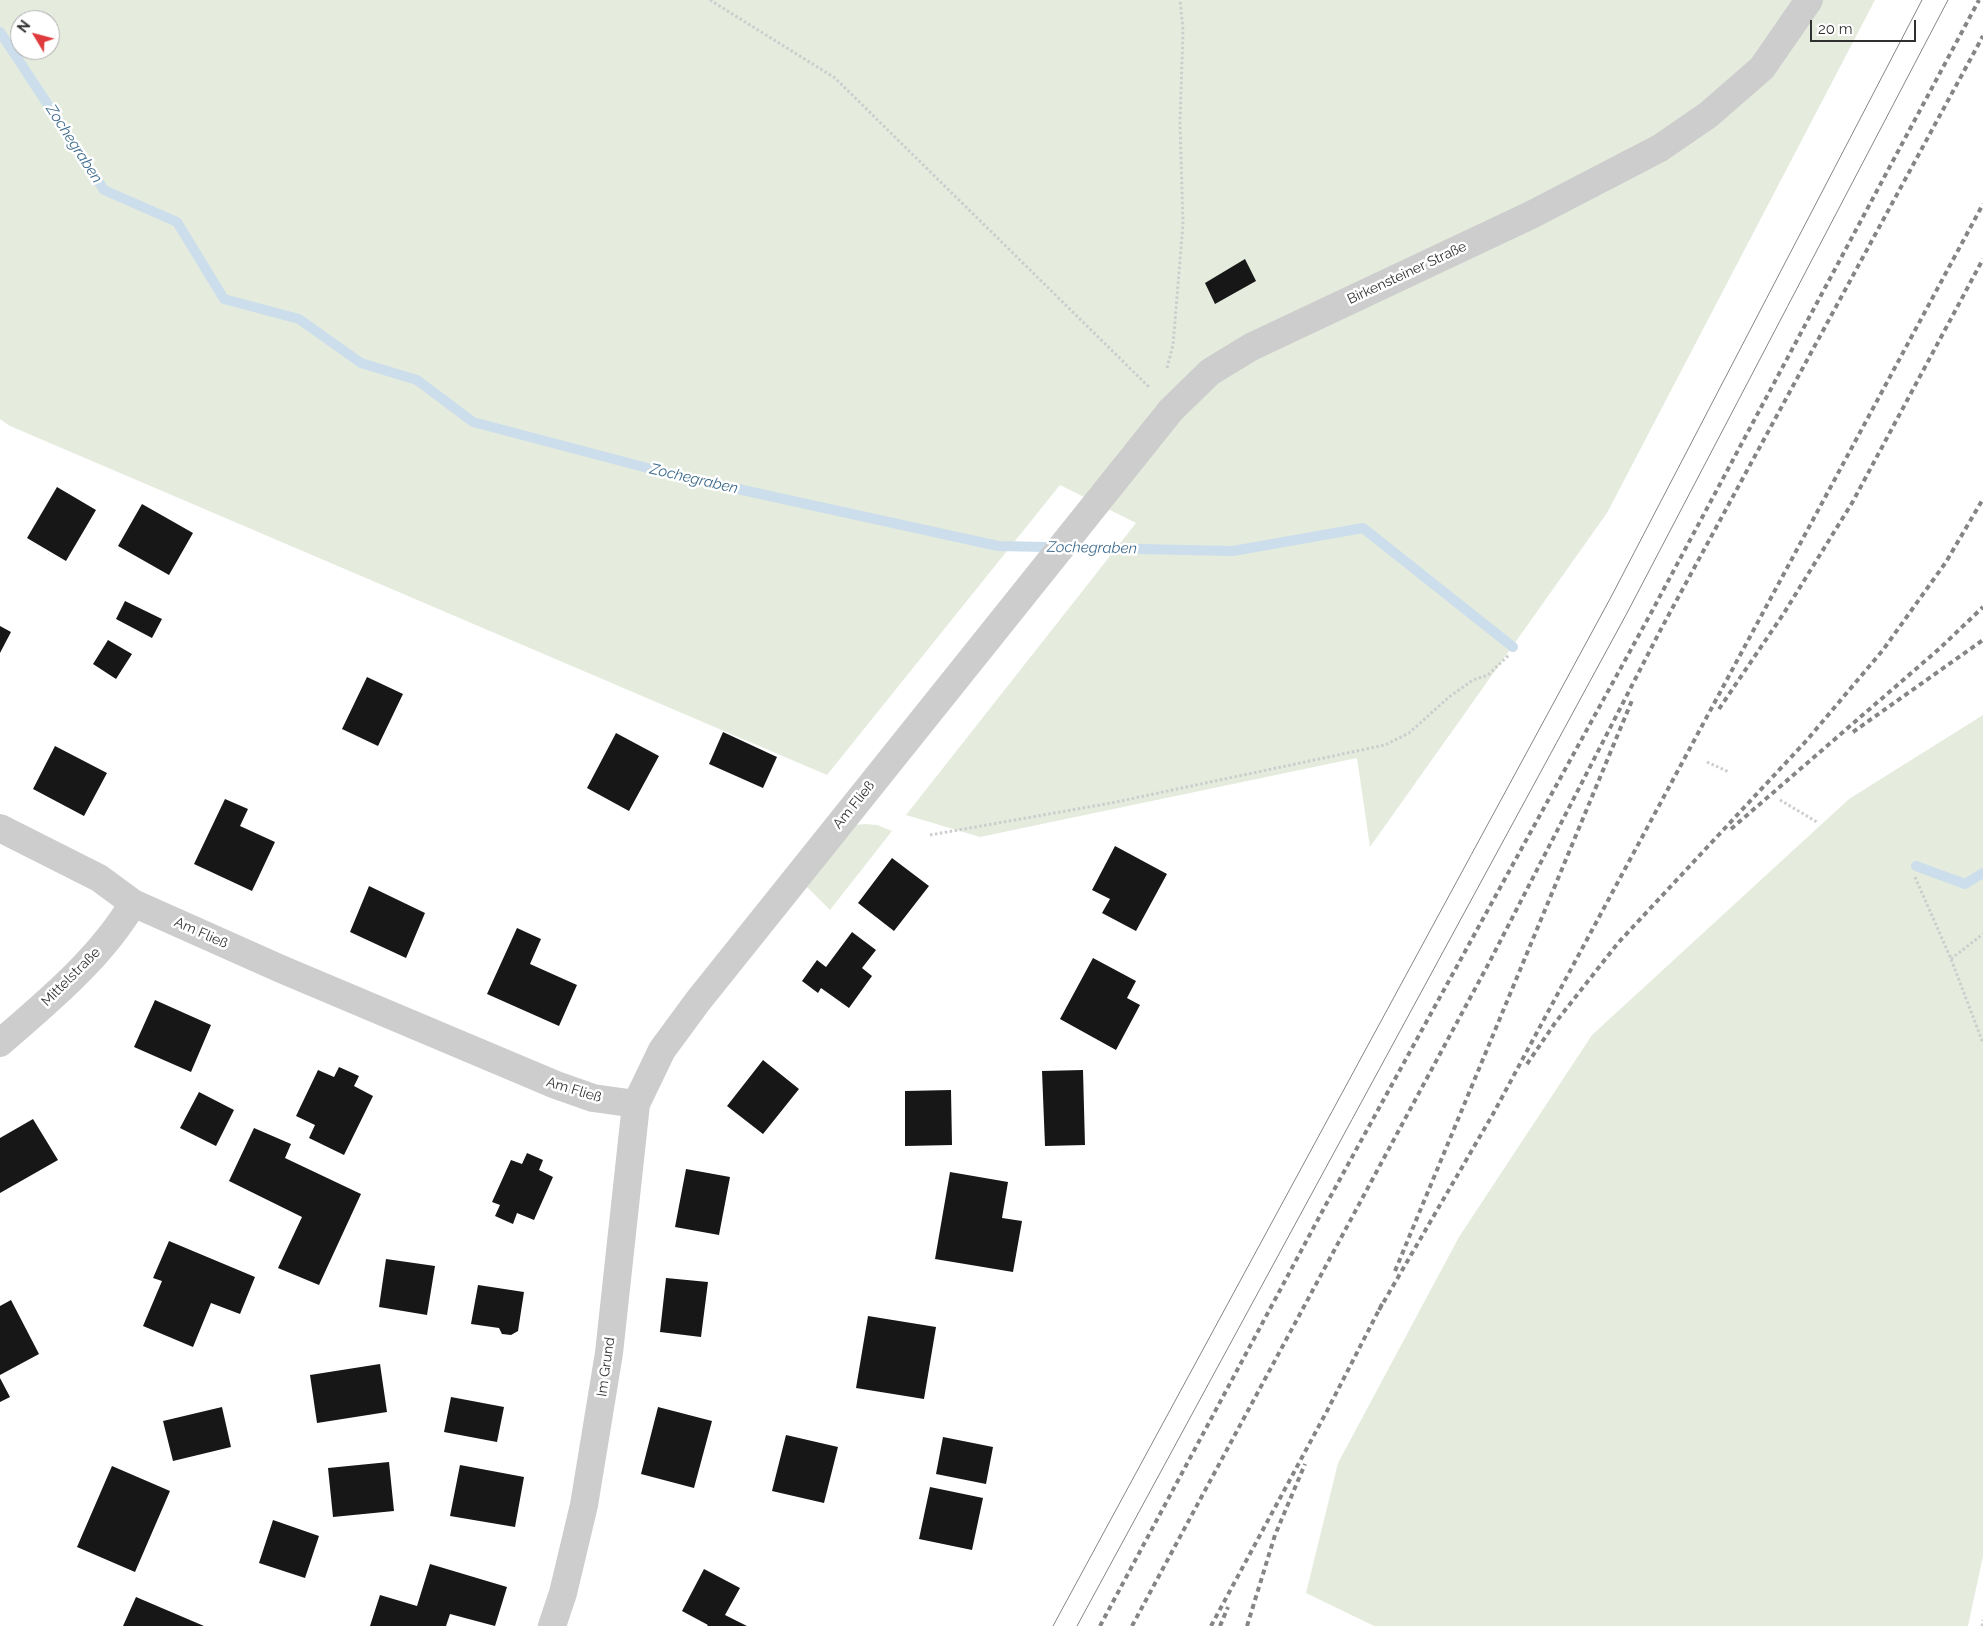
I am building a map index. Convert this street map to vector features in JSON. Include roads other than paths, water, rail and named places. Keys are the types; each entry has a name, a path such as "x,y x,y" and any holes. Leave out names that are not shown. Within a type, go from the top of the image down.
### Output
{"street":[{"name":"Birkensteiner Straße","path":"1035,582 1093,507 1165,403 1251,347 1531,215 1660,148 1708,115 1762,68 1809,0"},
{"name":"Am Fließ","path":"0,828 100,878 133,903 281,969 556,1086 593,1098 636,1104 662,1050 698,1001 856,802 1035,582"},
{"name":"Mittelstraße","path":"0,1043 81,968 112,935 133,903"},
{"name":"Im Grund","path":"552,1626 563,1593 584,1505 608,1360 636,1104"}],"waterway":[{"name":"Zochegraben","path":"0,32 104,190 177,222 224,299 299,319 361,363 417,380 473,422 674,475 998,546 1233,551 1363,528 1513,647"},
{"name":"Zochegraben","path":"1916,866 1965,884 1983,873"}],"tram line":[{"path":"1053,1626 1611,597 1922,0"},
{"path":"1077,1626 1627,613 1948,0"}],"railway":[{"path":"1100,1626 1323,1210 1651,613 1979,0"},
{"path":"1132,1626 1490,961 1661,629 1983,36"},
{"path":"1379,1310 1493,1114 1983,204"},
{"path":"1719,709 1784,613 1852,503 1983,259"},
{"path":"1527,1064 1555,1023 1618,943 1807,740 1883,650 1946,562 1983,499"},
{"path":"1731,829 1939,649 1983,607"},
{"path":"1853,732 1983,640"},
{"path":"1395,1271 1633,698"},
{"path":"1211,1626 1327,1411 1382,1304"},
{"path":"1247,1626 1275,1535 1305,1464"},
{"path":"1220,1626 1228,1607"}]}
